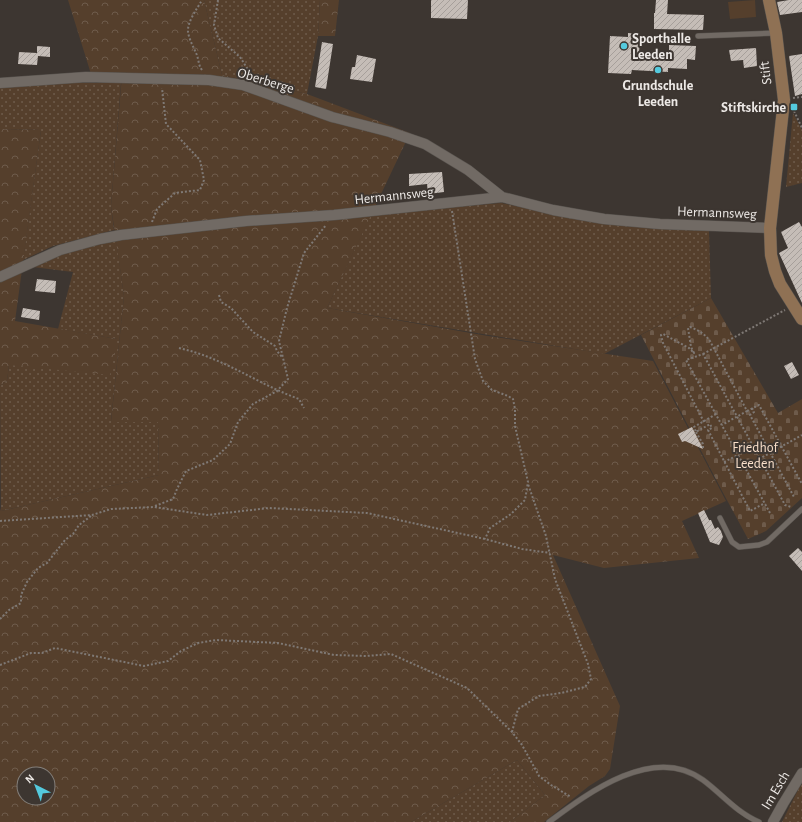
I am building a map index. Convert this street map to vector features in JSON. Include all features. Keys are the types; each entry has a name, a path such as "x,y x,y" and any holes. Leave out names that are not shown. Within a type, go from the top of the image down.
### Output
{"main road":[{"name":"Stift","path":"769,0 776,33 784,107 770,228"},
{"path":"770,228 771,255 775,271 780,284 802,319"}],"street":[{"name":"Oberberge","path":"0,83 86,77 209,80 243,84 332,117 390,132 425,144 468,170 502,197"},
{"name":"Hermannsweg","path":"0,277 60,250 121,235 246,220 334,215 502,197 552,210 604,219 660,224 770,228"},
{"name":"Im Esch","path":"773,822 802,773"}],"lane":[{"path":"698,36 776,33"},
{"path":"720,518 732,542 739,546 758,545 767,542 802,509"},
{"path":"549,822 577,801 621,777 639,770 663,767 676,768 689,772 703,780 742,813 759,822"}],"path":[{"path":"202,0 191,21 188,31 191,43 197,54 199,66 209,80"},
{"path":"218,0 214,24 218,38 240,57 247,68 243,84"},
{"path":"148,232 157,209 175,193 200,190 204,180 200,160 166,124 160,79"},
{"path":"451,202 474,359 483,381 492,390 513,399 515,409 515,426 528,482 546,536 555,579 588,664 591,679 585,687 562,693 539,696 518,708 512,732"},
{"path":"154,507 173,499 186,471 213,460 230,444 238,422 253,404 278,391 288,378 280,341 287,308 304,253 334,215"},
{"path":"219,295 220,302 231,308 253,332 275,346 283,358"},
{"path":"770,513 686,360 703,354 771,316 793,306"},
{"path":"695,357 691,347 688,328 690,327 706,336 714,348 747,411"},
{"path":"694,353 689,348 663,334 661,335 666,350 704,422"},
{"path":"179,348 202,354 222,362 278,391 299,399 304,408"},
{"path":"703,354 786,505 791,507"},
{"path":"722,425 759,405 802,484"},
{"path":"752,408 754,412 750,415 794,496"},
{"path":"703,448 694,427 716,414"},
{"path":"696,432 710,424 712,428 708,430 750,511 765,503"},
{"path":"745,467 802,435"},
{"path":"724,462 738,455"},
{"path":"485,539 490,528 511,514 525,500 528,482"},
{"path":"0,521 92,515 111,509 154,507 207,515 269,508 367,513 485,539 522,549 550,553"},
{"path":"0,619 9,610 20,603 21,595 27,582 38,568 47,563 65,540 73,534 79,525 92,515"},
{"path":"0,665 31,653 42,653 55,648 144,666 168,662 180,651 198,642 216,640 278,643 334,655 366,656 391,654 467,688 512,732 522,744 539,776 577,801"}],"green space":[{"path":"68,0 204,0 222,75 307,94 410,133 327,308 488,336 653,361 726,501 682,521 699,558 604,568 553,555 620,706 610,769 605,776 589,786 544,822 510,822 545,795 517,760 411,822 0,822 0,508 1,511 159,475 158,422 111,422 124,296 111,206 122,75 91,74"},
{"path":"204,0 320,0 318,36 307,94 222,75"},
{"path":"320,0 339,0 335,36 318,36"},
{"path":"755,0 756,17 730,19 728,2"},
{"path":"0,83 121,83 111,206 114,230 53,246 23,260 41,130 0,129"},
{"path":"793,113 802,130 802,183 786,187"},
{"path":"0,129 41,130 15,321 117,339 110,375 9,365 7,381 0,386"},
{"path":"501,203 606,224 709,231 711,298 604,354 327,308 371,214"},
{"path":"116,238 124,296 111,421 158,422 159,475 1,511 0,386 7,381 9,365 117,339 58,329 73,272 33,267 56,255"},
{"name":"Friedhof Leeden","path":"711,298 778,413 802,399 802,498 766,531 748,539 641,335"},
{"path":"517,760 545,795 510,822 411,822"},
{"path":"802,784 802,822 782,822 799,788"}],"building":[{"path":"431,0 468,0 467,19 431,18"},
{"path":"656,0 668,0 667,14 704,15 703,30 654,29"},
{"path":"802,0 802,12 780,15 777,2"},
{"name":"Sporthalle Leeden","path":"628,33 640,34 639,56 669,57 669,45 696,46 695,60 687,59 687,69 668,68 668,72 632,70 631,74 608,73 610,36 628,37"},
{"path":"322,42 333,44 326,89 315,87"},
{"path":"37,46 50,47 50,57 38,56 37,65 18,64 19,52 37,53"},
{"path":"756,48 757,66 744,68 743,60 731,61 729,50"},
{"path":"802,54 802,94 795,96 789,56"},
{"path":"357,55 376,59 372,82 350,79 352,67 355,67"},
{"path":"442,172 444,192 428,194 427,184 409,186 409,174"},
{"path":"799,222 802,227 802,303 779,253 788,248 781,232"},
{"path":"37,279 56,281 55,293 35,291"},
{"path":"23,308 40,311 39,320 21,317"},
{"path":"792,362 799,375 791,379 784,366"},
{"path":"692,427 703,449 685,441 682,442 678,434"},
{"path":"704,510 715,529 718,527 721,531 723,537 719,545 710,542 698,513"},
{"path":"798,548 802,552 802,571 789,556"}],"place":[{"name":"Sporthalle Leeden","path":"624,46"},
{"name":"Grundschule Leeden","path":"658,70"},
{"name":"Stiftskirche","path":"794,107"}]}
